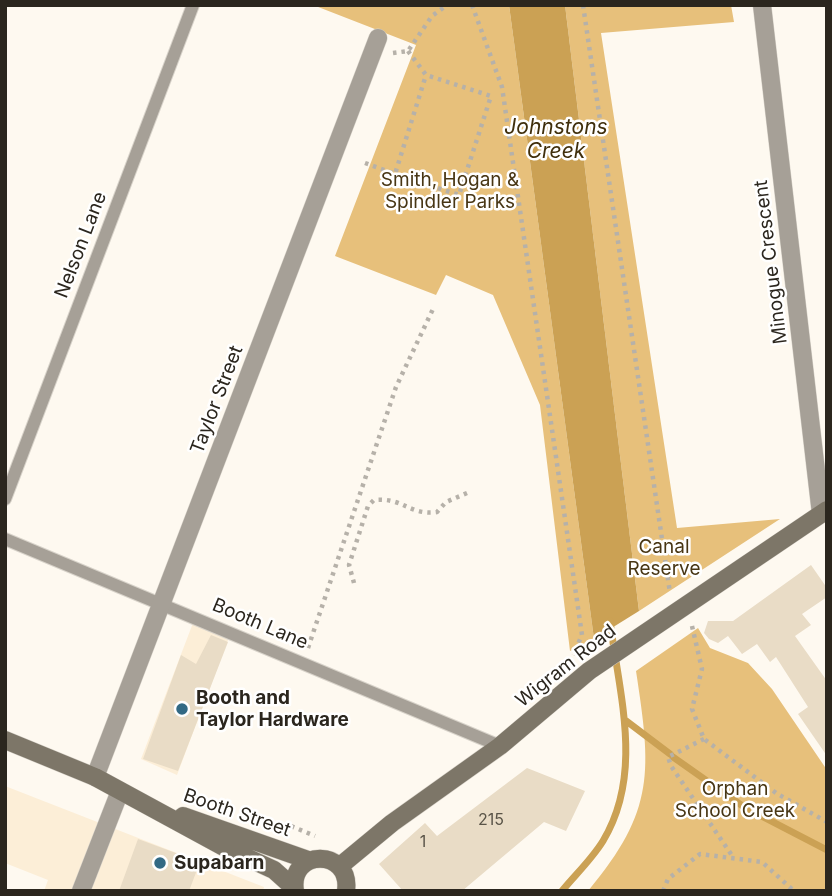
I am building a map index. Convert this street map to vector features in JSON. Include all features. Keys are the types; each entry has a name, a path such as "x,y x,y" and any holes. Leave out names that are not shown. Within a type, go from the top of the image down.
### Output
{"main road":[{"name":"Wigram Road","path":"340,866 392,822 500,746 589,671 824,512"},
{"name":"Booth Street","path":"5,740 95,777 222,846 274,870 294,889"},
{"name":"Booth Street","path":"152,807 308,860 325,857 340,866"},
{"path":"294,889 297,872 308,860"},
{"path":"340,866 348,881 346,891"}],"street":[{"name":"Minogue Crescent","path":"762,5 824,512"},
{"name":"Taylor Street","path":"95,777 378,38"},
{"path":"81,891 120,791"}],"lane":[{"name":"Nelson Lane","path":"5,499 193,5"},
{"name":"Booth Lane","path":"5,539 500,746"}],"path":[{"path":"365,163 459,195 491,96 426,75 408,51 432,16 447,5"},
{"path":"472,5 502,87 582,635 573,655"},
{"path":"583,5 670,596"},
{"path":"395,174 426,75"},
{"path":"303,662 396,387 433,309"},
{"path":"354,583 349,565 368,506 374,500 399,501 423,514 437,512 446,502 467,493"},
{"path":"692,624 702,669 692,709 704,739 776,793 827,822"},
{"path":"704,739 668,757 671,766 733,857"},
{"path":"291,826 315,836"},
{"path":"663,891 668,880 700,854 762,862 794,891"}],"shaded area":[{"name":"Booth and Taylor Hardware","path":"193,623 228,640 177,775 141,759"},
{"path":"5,786 264,887 263,891 44,891 48,880 5,863"}],"green space":[{"name":"Smith, Hogan & Spindler Parks","path":"313,5 509,5 594,639 570,651 540,405 493,295 446,275 436,295 335,256 416,45"},
{"name":"Canal Reserve","path":"565,5 731,5 734,22 601,33 677,528 780,519 639,611"},
{"name":"Orphan School Creek","path":"698,628 710,648 748,663 772,689 827,770 827,891 588,891 626,836 637,812 643,788 644,736 636,671"}],"water":[{"name":"Johnstons Creek","path":"509,5 565,5 639,611 594,639"}],"building":[{"path":"811,565 827,588 827,597 802,614 811,625 795,636 827,681 827,756 798,714 808,707 776,657 770,662 757,644 742,654 728,636 718,643 704,633 708,621 733,621"},
{"name":"Booth and Taylor Hardware","path":"211,635 228,642 178,771 143,759 181,655 196,664"},
{"path":"527,768 585,791 566,831 544,822 462,891 403,891 379,864 425,823 437,836"},
{"path":"138,839 200,862 189,891 119,891"}],"waterway":[{"name":"Johnstons Creek","path":"562,891 603,841 623,788 626,761 623,705 610,621"},
{"name":"Orphan School Creek","path":"625,720 670,754"},
{"name":"Orphan School Creek","path":"673,757 744,807 827,850"}],"place":[{"name":"Booth and Taylor Hardware","path":"182,709"},
{"name":"Supabarn","path":"160,863"}]}
